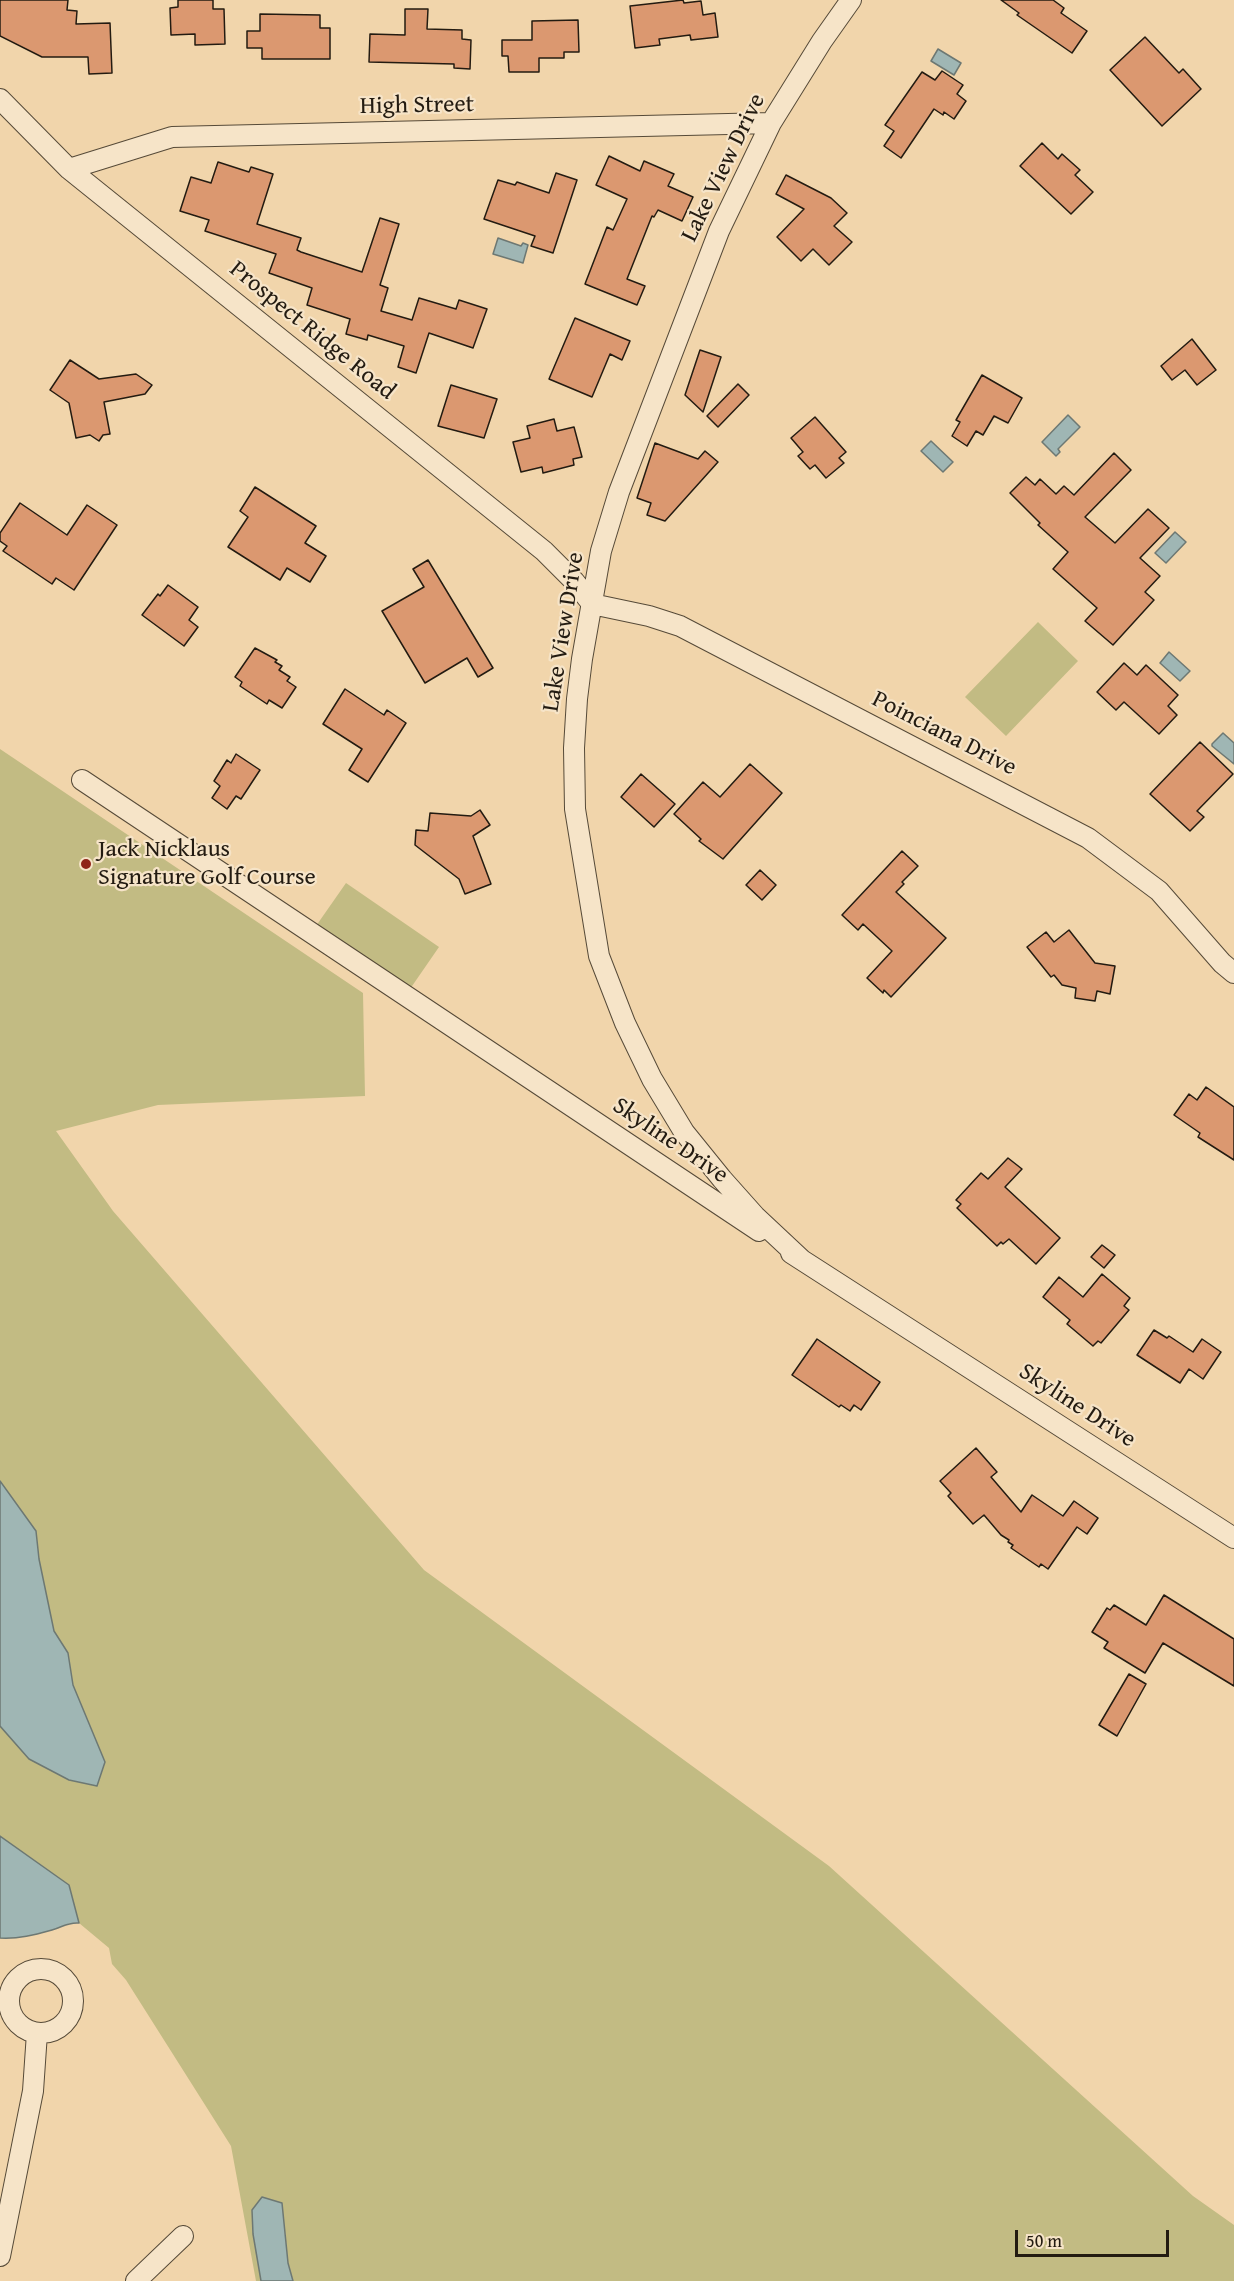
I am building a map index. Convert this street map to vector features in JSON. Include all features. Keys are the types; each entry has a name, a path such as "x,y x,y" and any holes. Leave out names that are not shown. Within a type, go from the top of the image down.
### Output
{"street":[{"name":"Lake View Drive","path":"802,1260 755,1216 684,1132 625,1023 598,956 575,809 574,759 577,699 592,604 602,551 618,492 719,231 771,123 822,41 851,0"},
{"name":"Prospect Ridge Road","path":"0,99 69,169 544,551 574,581 592,604"},
{"name":"High Street","path":"69,169 172,137 771,123"},
{"name":"Poinciana Drive","path":"592,604 649,616 680,626 1088,838 1159,891 1222,963 1234,973"},
{"name":"Skyline Drive","path":"82,780 802,1260 1234,1538"},
{"path":"36,1970 53,1971 66,1981 73,1996 70,2016 56,2030 37,2033 24,2028 14,2019 5,1991 21,1976 36,1970"},
{"path":"0,2256 33,2091 37,2033"},
{"path":"136,2281 183,2236"}],"shaded area":[{"path":"1038,622 1078,661 1006,736 965,697"},
{"path":"0,749 363,993 365,1096 158,1105 56,1131 113,1211 424,1570 829,1866 1193,2196 1234,2225 1234,2281 293,2281 288,2263 285,2231 252,2210 253,2234 261,2281 256,2281 231,2146 126,1980 112,1964 109,1948 79,1923 69,1885 0,1836 0,1726 29,1759 69,1780 97,1786 88,1723 73,1685 68,1653 54,1631 39,1559 36,1531 0,1481"},
{"path":"346,883 439,947 410,989 316,926"}],"water":[{"path":"938,49 961,63 954,75 931,61"},
{"path":"498,238 521,246 523,243 528,245 523,263 493,254"},
{"path":"1068,415 1080,427 1058,449 1060,452 1056,456 1042,442"},
{"path":"931,441 953,462 943,472 921,451"},
{"path":"1175,532 1186,542 1166,563 1155,553"},
{"path":"1169,652 1190,671 1180,681 1160,663"},
{"path":"1223,733 1234,743 1234,764 1212,746"},
{"path":"0,1481 36,1531 39,1559 54,1631 68,1653 73,1685 105,1762 97,1786 69,1780 29,1759 0,1726"},
{"path":"0,1836 69,1885 79,1923 26,1936 0,1938"},
{"path":"262,2197 282,2203 288,2263 293,2281 261,2281 253,2234 252,2210"}],"building":[{"path":"0,0 68,0 67,10 77,11 76,24 110,23 112,73 89,74 88,57 42,57 0,36"},
{"path":"178,0 213,0 213,9 224,9 225,44 195,45 195,34 171,35 170,8 178,7"},
{"path":"683,0 684,3 701,1 703,15 715,13 718,37 691,40 690,35 659,39 660,45 635,48 630,6"},
{"path":"1001,0 1053,0 1064,8 1061,13 1087,31 1072,53 1017,15 1019,13"},
{"path":"405,9 428,9 427,29 462,30 462,39 471,40 470,69 454,68 454,64 369,62 370,34 405,35"},
{"path":"260,14 320,15 320,28 330,28 330,59 262,59 262,48 247,48 247,31 260,31"},
{"path":"578,20 579,52 564,52 564,58 539,58 539,72 509,72 508,56 502,56 502,40 532,40 532,21"},
{"path":"1145,37 1179,73 1183,69 1201,89 1162,126 1110,70"},
{"path":"942,71 963,85 957,94 966,101 954,119 934,109 901,158 884,146 894,131 885,125 922,72 935,80"},
{"path":"1042,143 1058,159 1062,154 1080,170 1075,175 1093,192 1071,214 1020,166"},
{"path":"609,156 640,171 644,161 674,174 668,186 693,197 682,221 658,210 654,217 652,216 627,279 645,286 637,305 585,284 607,227 613,230 627,199 596,185"},
{"path":"218,162 249,172 251,167 273,174 257,224 301,238 297,250 301,252 362,272 380,218 399,224 380,285 388,288 381,311 412,320 419,298 456,309 459,300 487,309 473,348 429,333 416,373 398,367 404,346 368,335 367,340 346,334 350,319 307,305 312,288 269,273 276,254 205,231 209,220 180,211 191,177 211,183"},
{"path":"556,173 577,180 553,253 531,246 535,236 484,219 498,180 515,185 517,182 549,193"},
{"path":"786,175 831,198 847,213 834,226 852,242 829,265 813,249 801,261 777,237 804,209 776,194"},
{"path":"575,318 630,341 622,360 610,354 592,397 549,379"},
{"path":"1192,339 1216,370 1197,385 1185,370 1172,380 1161,366"},
{"path":"700,350 721,357 703,412 685,395"},
{"path":"70,360 99,379 136,374 152,385 145,394 104,402 110,434 103,435 99,441 90,435 76,438 69,403 50,390"},
{"path":"982,375 1022,398 1008,423 994,416 983,435 976,431 967,446 952,436 960,422 956,420"},
{"path":"738,384 749,395 718,427 707,416"},
{"path":"451,385 497,399 484,438 438,426"},
{"path":"815,417 846,452 839,458 844,463 826,478 815,465 810,469 798,456 803,452 791,438"},
{"path":"554,419 557,431 574,427 582,457 573,459 574,465 543,473 542,467 521,472 513,442 530,438 527,426"},
{"path":"655,443 698,459 705,451 718,462 665,521 647,515 651,503 637,498"},
{"path":"1114,453 1131,470 1085,517 1115,543 1148,509 1169,528 1140,558 1160,576 1145,592 1154,600 1113,645 1085,621 1097,608 1053,569 1068,552 1038,525 1040,523 1010,493 1026,477 1035,485 1040,479 1056,494 1064,486 1074,495"},
{"path":"255,487 316,526 305,543 326,556 310,582 287,568 280,580 228,547 248,517 240,511"},
{"path":"20,503 67,535 87,505 117,525 74,590 56,578 52,584 3,551 7,546 0,541 0,533"},
{"path":"428,560 493,668 478,677 467,658 425,683 382,611 424,587 413,569"},
{"path":"168,585 198,607 189,620 198,627 184,646 142,615"},
{"path":"255,648 277,660 275,662 282,666 279,670 290,677 287,681 296,687 282,708 269,700 267,704 240,686 242,682 235,677"},
{"path":"1124,663 1137,675 1146,665 1178,695 1168,706 1177,715 1159,734 1124,702 1116,710 1097,692"},
{"path":"345,689 384,715 387,710 406,723 368,782 349,770 362,749 323,724"},
{"path":"1200,742 1233,774 1197,811 1204,817 1190,831 1150,794"},
{"path":"236,754 260,770 241,799 236,796 227,809 212,798 220,786 214,781 227,760 231,763"},
{"path":"750,764 782,793 723,859 699,841 701,839 674,814 703,782 720,797"},
{"path":"641,774 675,804 654,827 621,797"},
{"path":"480,810 490,825 473,836 491,884 465,894 459,879 415,845 416,830 428,831 430,813 471,816"},
{"path":"902,851 918,866 902,882 904,884 896,892 946,938 891,997 884,990 883,993 867,978 892,951 863,924 858,930 842,915"},
{"path":"760,870 776,885 762,900 746,885"},
{"path":"1069,930 1095,963 1115,966 1110,994 1097,991 1095,1001 1075,998 1076,988 1062,985 1054,975 1051,977 1027,947 1046,932 1054,942"},
{"path":"1206,1087 1234,1107 1234,1160 1198,1137 1200,1133 1174,1115 1189,1094 1197,1100"},
{"path":"1008,1158 1022,1169 1005,1187 1060,1238 1036,1264 1009,1239 997,1246 957,1208 961,1204 956,1200 981,1173 988,1179"},
{"path":"1102,1245 1115,1255 1104,1268 1091,1257"},
{"path":"1102,1274 1130,1298 1124,1306 1129,1310 1101,1343 1098,1341 1093,1346 1067,1324 1070,1320 1043,1297 1059,1277 1083,1297"},
{"path":"1154,1330 1167,1338 1169,1336 1193,1352 1202,1339 1221,1352 1203,1379 1189,1369 1180,1383 1137,1355"},
{"path":"817,1339 880,1382 861,1410 854,1405 850,1411 841,1405 839,1407 792,1375"},
{"path":"976,1448 997,1472 991,1477 1021,1512 1032,1495 1063,1516 1074,1501 1098,1518 1087,1534 1077,1527 1048,1569 1041,1564 1039,1567 1011,1548 1013,1545 1008,1542 1009,1540 1001,1535 984,1515 973,1524 948,1496 951,1493 940,1481"},
{"path":"1164,1595 1234,1639 1234,1686 1163,1643 1145,1673 1104,1648 1108,1642 1092,1632 1107,1608 1110,1610 1114,1605 1146,1625"},
{"path":"1129,1674 1146,1684 1117,1736 1099,1725"}],"place":[{"name":"Jack Nicklaus Signature Golf Course","path":"86,864"}]}
